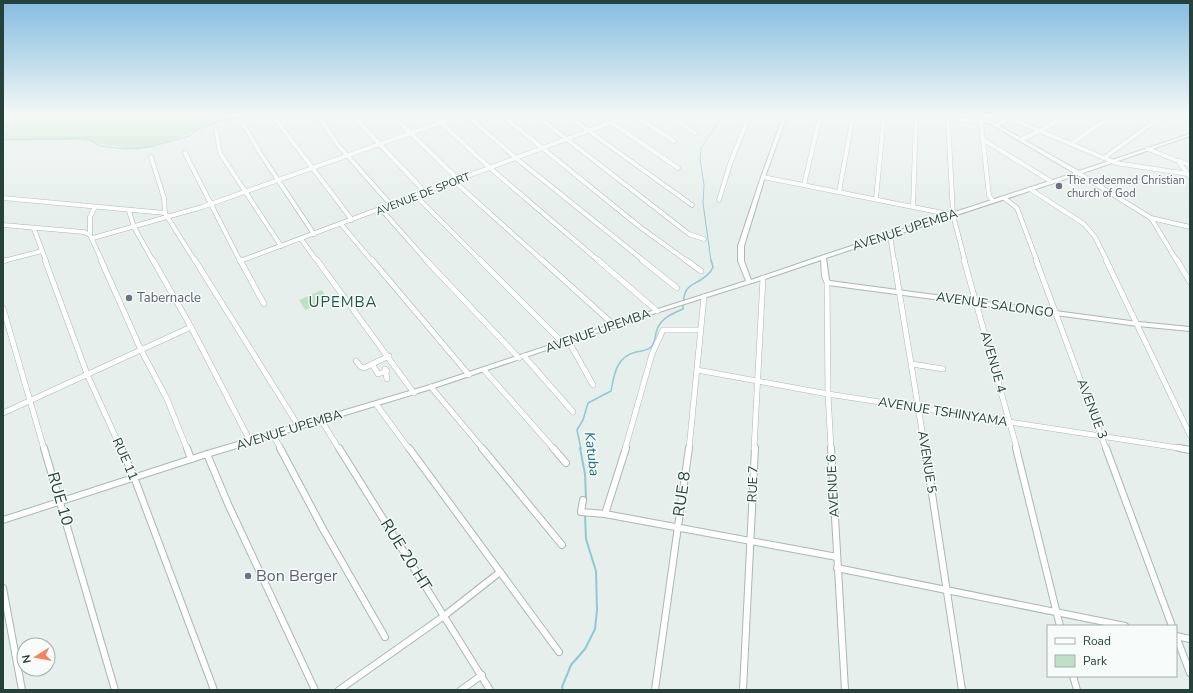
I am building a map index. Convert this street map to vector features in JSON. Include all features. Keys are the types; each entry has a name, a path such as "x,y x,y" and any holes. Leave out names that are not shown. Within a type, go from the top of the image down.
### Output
{"street":[{"path":"218,148 220,153 281,246"},
{"path":"257,148 314,234"},
{"path":"298,148 352,220"},
{"path":"341,148 392,206"},
{"path":"3,225 34,229 84,232 92,237 134,227 210,204 366,148"},
{"path":"383,148 425,192"},
{"path":"426,148 457,181 615,326"},
{"path":"469,148 657,311"},
{"path":"505,148 677,288"},
{"name":"AVENUE DE SPORT","path":"240,262 543,148"},
{"path":"544,148 640,227 701,271"},
{"path":"580,148 689,234 704,239"},
{"path":"612,148 692,205"},
{"path":"649,148 678,168"},
{"path":"719,200 736,148"},
{"path":"749,282 743,268 740,254 763,177 773,148"},
{"path":"804,185 813,148"},
{"path":"840,192 847,148"},
{"path":"876,199 881,148"},
{"path":"913,206 915,148"},
{"name":"AVENUE 4","path":"950,148 953,215 1010,422 1060,625"},
{"path":"983,148 989,196 993,201"},
{"path":"997,148 1052,182"},
{"path":"1037,148 1151,218 1190,227"},
{"path":"1081,148 1125,165 1189,175"},
{"path":"1104,158 1117,148"},
{"path":"1148,149 1190,165"},
{"name":"AVENUE UPEMBA","path":"3,520 208,454 414,393 1148,149"},
{"path":"185,153 240,262 264,304"},
{"path":"151,157 164,198 167,216 299,427"},
{"path":"1178,161 1189,175"},
{"path":"763,177 953,215"},
{"path":"1030,189 1084,224 1092,231 1190,435"},
{"path":"416,196 567,343 593,385"},
{"path":"3,198 167,216"},
{"name":"AVENUE 3","path":"1004,198 1017,208 1172,625"},
{"path":"95,207 90,217 92,237 141,350 167,399 191,460"},
{"path":"381,209 426,260 573,412"},
{"path":"129,211 134,227 191,327 229,398 250,442"},
{"path":"1151,218 1190,282"},
{"path":"341,224 469,375"},
{"name":"RUE 11","path":"34,229 87,374 134,477 214,690"},
{"name":"AVENUE 5","path":"890,235 901,293 962,690"},
{"path":"301,239 389,356 414,393"},
{"path":"3,261 42,251"},
{"path":"823,257 827,282"},
{"name":"RUE 7","path":"743,690 752,542 757,382 763,278"},
{"name":"AVENUE SALONGO","path":"827,282 1138,324 1190,329"},
{"name":"AVENUE 6","path":"827,282 828,394 845,690"},
{"name":"RUE 8","path":"655,690 690,440 704,297"},
{"name":"RUE 10","path":"3,308 61,501 115,690"},
{"path":"3,413 191,327"},
{"path":"605,514 634,422 652,354 663,330 701,330"},
{"path":"356,361 361,367 364,368 389,356"},
{"path":"372,364 378,374 386,370 387,379"},
{"path":"912,364 943,369"},
{"path":"484,370 566,463"},
{"name":"AVENUE TSHINYAMA","path":"697,370 828,394 1190,450"},
{"path":"431,387 562,545"},
{"path":"376,404 559,652"},
{"name":"RUE 20 HT","path":"320,420 482,675 490,690"},
{"path":"273,435 323,529 385,637"},
{"path":"208,454 228,504 314,690"},
{"path":"583,500 581,512 605,514 837,557"},
{"path":"838,568 1120,625"},
{"path":"339,690 444,616 500,572"},
{"path":"3,588 22,690"},
{"path":"1177,636 1190,639"},
{"path":"1177,639 1190,673"},
{"path":"461,690 482,675"},
{"path":"1073,677 1077,690"}],"green space":[{"path":"128,148 144,148 138,150"},
{"path":"322,290 328,300 305,310 299,300"}],"waterway":[{"path":"121,148 135,148"},
{"name":"Katuba","path":"701,148 700,159 704,185 703,203 711,261"},
{"name":"Katuba","path":"581,449 577,430 583,420 588,403 611,391 615,372 624,357 651,347 660,324 670,315 683,309 685,293 688,288 705,277 711,271 713,267 711,260"},
{"name":"Katuba","path":"580,448 585,474 586,499"},
{"name":"Katuba","path":"563,690 562,687 571,665 585,649 595,629 597,610 596,571 586,539 585,515"}],"place":[{"name":"The redeemed Christian church of God","path":"1059,186"},
{"name":"Tabernacle","path":"129,298"},
{"name":"Bon Berger","path":"248,576"}],"district":[{"name":"UPEMBA","path":"343,302"}]}
